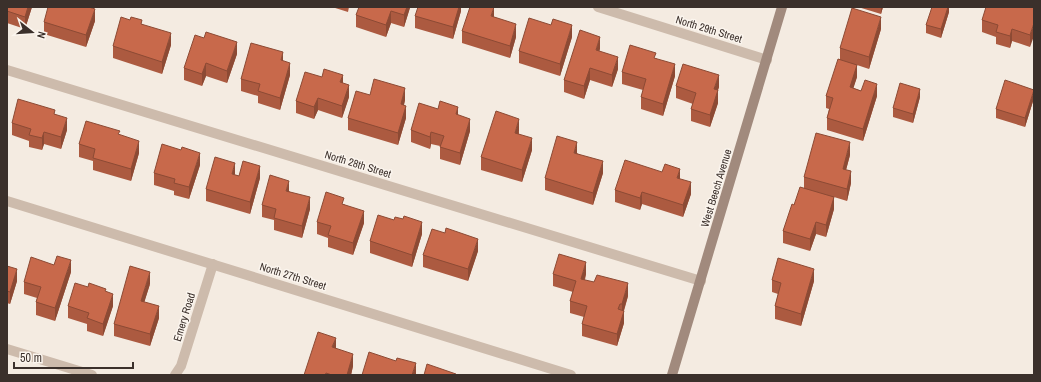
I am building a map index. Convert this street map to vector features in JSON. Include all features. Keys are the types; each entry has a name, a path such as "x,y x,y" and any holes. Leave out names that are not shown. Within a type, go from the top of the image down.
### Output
{"main road":[{"name":"West Beech Avenue","path":"672,375 782,7"}],"street":[{"name":"North 29th Street","path":"598,7 767,60"},
{"name":"North 28th Street","path":"7,70 701,281"},
{"name":"North 27th Street","path":"7,201 571,375"},
{"name":"Emery Road","path":"175,375 181,366 213,264"},
{"path":"7,349 92,375"}],"building":[{"path":"7,7 28,7 25,17 7,11"},
{"path":"48,7 89,7 95,9 86,35 44,22"},
{"path":"359,7 407,7 404,15 391,11 386,25 356,15"},
{"path":"418,7 459,7 453,27 415,16"},
{"path":"470,7 494,7 491,16 516,24 510,46 462,31"},
{"path":"932,7 948,7 941,29 926,25"},
{"path":"986,7 1034,8 1034,23 1030,35 1012,29 1010,36 996,32 998,25 982,20"},
{"path":"852,8 881,17 869,57 840,48"},
{"path":"121,17 130,20 131,17 142,20 141,24 171,33 162,62 113,46"},
{"path":"529,18 551,25 553,19 572,25 560,64 519,51"},
{"path":"580,30 600,37 596,50 618,57 612,75 590,68 584,86 564,80"},
{"path":"206,32 237,42 227,71 206,63 202,74 184,68 195,35 204,38"},
{"path":"251,43 283,52 281,60 290,63 280,98 258,91 260,84 241,79"},
{"path":"630,45 656,53 654,58 675,64 663,104 641,97 646,79 622,72"},
{"path":"838,59 857,65 850,87 861,91 865,80 877,84 863,129 827,118 833,98 826,96"},
{"path":"683,64 719,75 714,89 718,90 710,115 691,109 696,93 676,86"},
{"path":"324,69 343,75 340,82 349,85 342,106 318,98 314,107 296,101 305,72 322,77"},
{"path":"374,79 405,88 401,104 406,106 398,133 348,118 356,91 370,95"},
{"path":"1005,80 1034,90 1025,118 996,109"},
{"path":"900,83 920,89 913,114 893,108"},
{"path":"18,99 55,110 54,114 67,118 61,137 44,132 42,138 29,135 31,129 12,123"},
{"path":"440,101 458,107 456,114 470,119 460,153 440,147 444,136 431,132 430,137 411,130 419,103 438,109"},
{"path":"496,111 519,119 515,133 532,138 522,170 481,157"},
{"path":"86,121 120,131 118,134 139,141 131,169 93,158 95,149 79,144"},
{"path":"816,133 850,142 843,169 851,171 847,189 804,177"},
{"path":"557,136 577,142 574,153 603,161 593,193 545,178"},
{"path":"162,144 181,150 182,147 200,153 189,187 174,183 175,179 154,173"},
{"path":"215,157 235,163 232,174 239,176 243,161 260,166 250,202 206,189"},
{"path":"625,160 662,172 665,164 680,169 677,178 691,182 683,205 642,192 640,198 615,190"},
{"path":"270,175 289,181 286,191 310,197 302,226 274,218 276,209 262,205"},
{"path":"800,187 834,197 826,225 816,222 810,239 783,231 792,204 794,205"},
{"path":"326,192 344,198 342,204 364,211 353,243 328,235 331,226 317,222"},
{"path":"378,215 394,220 395,217 403,219 404,216 422,222 412,255 370,241"},
{"path":"446,228 478,239 468,269 423,255 432,229 445,233"},
{"path":"559,254 586,262 581,279 594,282 597,275 628,283 622,304 620,304 618,309 624,311 617,334 582,324 587,306 570,301 576,281 553,274"},
{"path":"57,256 71,260 55,308 36,302 41,287 24,282 31,257 54,265"},
{"path":"778,258 814,269 801,314 775,306 781,283 772,280"},
{"path":"7,266 17,269 10,292 7,291"},
{"path":"130,266 150,272 141,301 159,306 150,334 114,324"},
{"path":"75,283 88,287 89,283 106,289 105,291 113,294 103,324 87,318 89,313 68,306"},
{"path":"318,332 336,338 332,347 353,354 347,375 332,375 326,373 325,375 304,375"},
{"path":"369,352 396,361 397,358 416,363 412,375 362,375"},
{"path":"427,364 456,374 456,375 424,375"}]}
